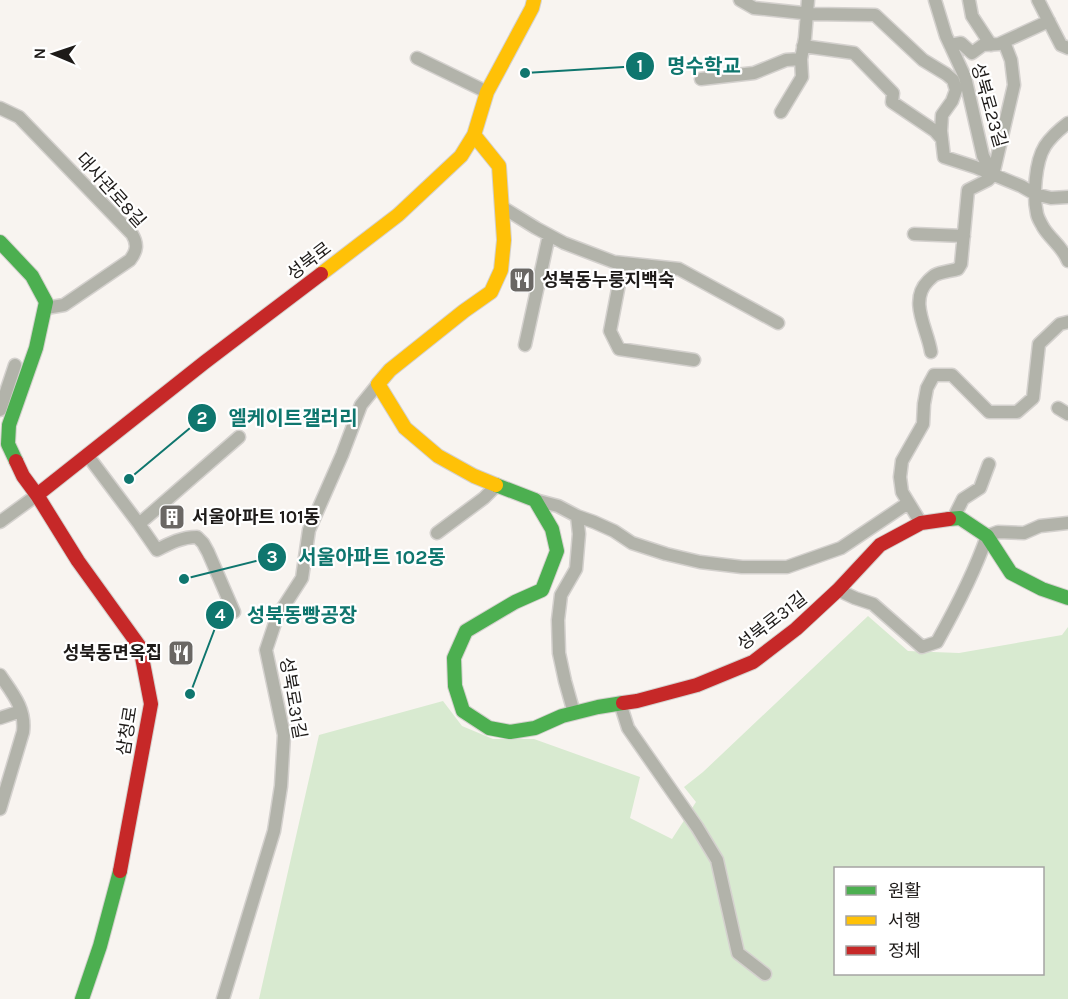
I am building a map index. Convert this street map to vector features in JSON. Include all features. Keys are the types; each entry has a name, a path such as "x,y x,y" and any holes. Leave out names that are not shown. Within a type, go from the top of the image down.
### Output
{"street":[{"name":"성북로","path":"37,495 398,214 451,166 461,156 474,135 487,92 532,8 534,0"},
{"path":"740,0 754,8 807,13 875,15 923,60 953,80 956,90 952,101 942,115 944,157 993,175 968,190 961,264 958,269 934,275 923,286 919,304 931,352"},
{"path":"781,112 802,77 801,59 808,0"},
{"name":"성북로23길","path":"934,0 946,36 965,78 983,156 993,175 1035,194 1051,198 1068,197"},
{"name":"성북로23길","path":"969,0 972,16 1011,60 1014,85 993,175"},
{"path":"1038,0 1061,45 1068,48"},
{"name":"성북로23길","path":"950,45 961,43 972,53 983,45 998,43 1049,21"},
{"path":"803,46 854,53 893,93 892,102 935,131 942,140"},
{"path":"417,58 487,92"},
{"path":"701,79 754,73 786,60 801,59"},
{"name":"대사관로8길","path":"0,108 20,117 132,234 135,240 136,250 130,260 64,305 46,308"},
{"path":"1068,123 1057,131 1045,146 1036,167 1035,194 1037,216 1068,261"},
{"name":"성북로31길","path":"222,999 274,831 281,786 284,735 266,651 278,617 302,578 309,530 342,456 361,405 390,370 491,292 501,270 504,240 499,166 474,135"},
{"path":"502,207 564,243 614,262 679,269 778,323"},
{"path":"914,234 964,236"},
{"path":"525,345 549,235"},
{"path":"0,242 32,276 46,302 36,348 4,425"},
{"path":"623,263 610,331 619,349 694,360"},
{"path":"921,523 902,492 900,477 902,461 923,424 927,388 934,375 952,375 989,412 1017,412 1033,398 1038,344 1060,324 1068,322"},
{"path":"0,410 15,365"},
{"name":"성북로31길","path":"378,384 405,428 438,456 474,476 535,500 558,506 604,526 632,543 700,562 731,566 787,567 841,548 908,503"},
{"name":"삼청로","path":"4,425 8,444 18,468 78,561 140,648 151,704 123,859 100,946 82,999"},
{"path":"139,524 239,437"},
{"path":"87,456 157,550 173,541 190,537 197,537 203,543 234,612"},
{"path":"952,519 963,499 980,488 989,464"},
{"path":"437,533 484,498 497,485"},
{"path":"0,522 37,495"},
{"name":"성북로31길","path":"535,500 552,529 557,551 542,590 515,602 466,631 454,658 455,686 464,711 489,728 510,732 535,728 562,716 637,701 697,685 753,662 796,629 838,590 880,545 921,523 952,519"},
{"path":"574,713 559,653 558,620 561,595 576,569 579,534 577,516"},
{"path":"952,519 960,518 987,536 1011,573 1042,589 1068,598"},
{"path":"987,536 998,532 1024,532 1040,526 1068,523"},
{"path":"838,590 873,604 922,647 937,642 967,587 987,536"},
{"path":"0,675 17,699 25,720 0,809"},
{"path":"620,704 628,728 698,827 717,860 738,953 765,974"},
{"path":"0,718 21,711"}],"green space":[{"path":"868,616 908,651 959,653 1062,635 1068,627 1068,999 259,999 319,735 443,701 462,726 493,739 534,739 640,777 630,818 672,839 696,802 684,787 703,772"}],"traffic: fast":[{"path":"0,242 32,276 46,302 36,348 9,425 8,444 16,461"},
{"path":"496,485 535,500 552,529 557,551 542,590 515,602 466,631 454,658 455,686 463,711 489,728 510,732 535,728 562,716 623,703"},
{"path":"949,519 960,518 987,536 1011,573 1042,589 1068,598"},
{"path":"82,999 100,946 120,871"}],"traffic: slow":[{"path":"321,274 398,215 461,156 474,135 487,92 532,8 534,0"},
{"path":"474,135 499,166 504,240 501,270 491,292 390,370 378,384 405,428 438,456 496,485"}],"traffic: jam":[{"path":"37,495 321,274"},
{"path":"16,461 23,476 78,561 140,647 151,704 120,871"},
{"path":"623,703 697,685 753,662 796,629 838,590 880,545 921,523 949,519"}],"place":[{"name":"명수학교","path":"525,73"},
{"name":"성북동누룽지백숙","path":"522,280"},
{"name":"엘케이트갤러리","path":"129,479"},
{"name":"서울아파트 101동","path":"172,517"},
{"name":"서울아파트 102동","path":"184,579"},
{"name":"성북동면옥집","path":"181,653"},
{"name":"성북동빵공장","path":"190,694"}]}
